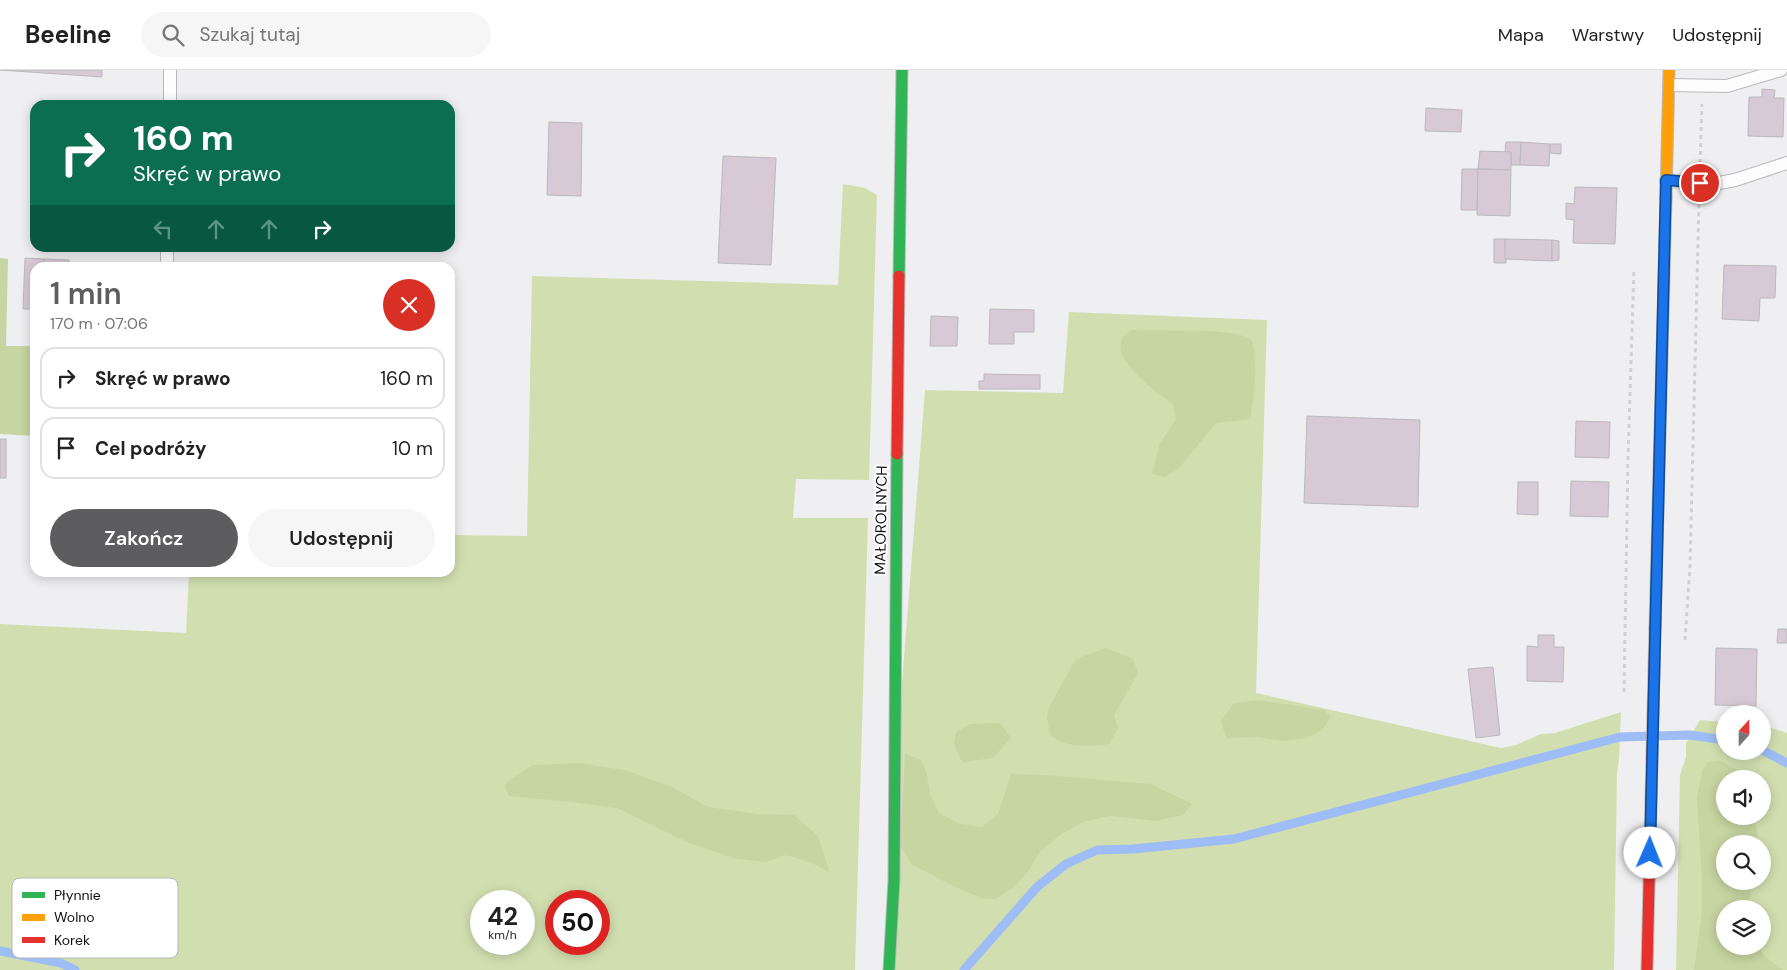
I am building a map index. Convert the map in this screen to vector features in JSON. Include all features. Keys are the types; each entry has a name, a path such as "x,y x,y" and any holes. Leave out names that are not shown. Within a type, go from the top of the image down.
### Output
{"main road":[{"name":"MAŁOROLNYCH","path":"889,970 894,880 897,416 902,70"},
{"path":"1647,970 1669,70"}],"lane":[{"path":"170,70 170,100"},
{"path":"1669,84 1727,86 1781,70"},
{"path":"1666,180 1719,183 1735,180 1787,163"}],"path":[{"path":"1684,646 1690,567 1702,86"}],"green space":[{"path":"843,184 865,188 877,195 869,480 796,479 793,518 868,518 855,970 0,970 0,624 186,633 189,577 455,577 455,535 527,536 532,276 838,285"},
{"path":"0,258 8,259 6,346 30,346 30,436 0,434"},
{"path":"1069,312 1267,320 1256,693 1501,748 1516,745 1541,734 1555,733 1621,712 1617,774 1614,970 887,970 902,683 925,390 1063,393"},
{"path":"1130,330 1212,331 1238,334 1252,340 1255,380 1250,419 1216,423 1179,468 1165,477 1152,474 1160,443 1176,419 1173,404 1138,376 1124,358 1121,348 1122,339"},
{"path":"1106,648 1133,659 1138,673 1114,715 1118,728 1109,744 1078,746 1056,739 1050,735 1047,718 1049,707 1076,659"},
{"path":"1259,700 1324,710 1331,717 1322,730 1306,738 1284,741 1257,737 1226,738 1221,721 1234,703"},
{"path":"1700,720 1716,721 1716,760 1771,760 1771,728 1787,733 1787,970 1676,970 1680,775 1686,757 1686,743"},
{"path":"1000,723 1011,738 993,758 962,762 954,744 956,732 970,724"},
{"path":"905,754 921,760 927,774 930,793 939,813 960,824 982,827 998,814 1011,774 1151,784 1192,804 1183,815 1156,821 1110,816 1083,822 1060,835 1041,851 1027,873 1014,887 996,899 981,898 911,864 900,845"},
{"path":"1720,761 1737,770 1716,770 1716,825 1756,825 1757,835 1716,835 1716,890 1751,890 1749,900 1716,900 1716,955 1764,955 1783,970 1694,970 1702,912 1697,798 1702,771 1708,762"},
{"path":"579,763 624,770 672,787 708,807 758,814 794,815 818,836 830,873 812,863 786,855 765,862 733,858 689,843 617,808 509,796 505,787 508,781 533,765"}],"building":[{"path":"0,70 102,70 102,77"},
{"path":"1762,89 1775,90 1774,98 1784,98 1783,137 1748,136 1749,97 1762,97"},
{"path":"1426,108 1462,110 1461,132 1425,131"},
{"path":"549,122 582,123 581,196 547,195"},
{"path":"1506,142 1521,142 1520,165 1511,165 1511,152 1505,152"},
{"path":"1521,142 1550,144 1549,166 1520,165"},
{"path":"1550,144 1561,144 1561,154 1550,153"},
{"path":"1480,151 1511,152 1511,170 1478,169"},
{"path":"723,156 776,158 771,265 718,263"},
{"path":"1462,169 1478,169 1477,210 1461,210"},
{"path":"1478,169 1511,170 1510,216 1477,215"},
{"path":"1575,187 1617,188 1615,244 1573,243 1574,220 1566,219 1566,203 1574,204"},
{"path":"1494,239 1505,239 1506,263 1494,263"},
{"path":"1505,239 1552,240 1552,261 1505,259"},
{"path":"1552,240 1559,241 1559,260 1552,261"},
{"path":"25,258 44,259 43,262 30,262 30,309 23,309"},
{"path":"44,259 69,260 69,262 43,262"},
{"path":"1724,265 1776,266 1775,298 1760,298 1759,321 1722,319"},
{"path":"990,309 1034,310 1034,332 1014,332 1014,344 989,344"},
{"path":"931,316 958,317 957,346 930,346"},
{"path":"984,374 1040,375 1040,389 979,389 979,381 984,381"},
{"path":"1307,416 1420,420 1418,507 1304,503"},
{"path":"1576,421 1610,422 1609,458 1575,457"},
{"path":"0,439 6,439 6,478 0,478"},
{"path":"1571,481 1609,482 1608,517 1570,516"},
{"path":"1518,482 1538,482 1538,515 1517,514"},
{"path":"1778,629 1787,629 1787,643 1777,643"},
{"path":"1538,635 1554,635 1554,647 1564,647 1563,682 1527,681 1527,646 1538,647"},
{"path":"1716,648 1757,649 1756,705 1715,705"},
{"path":"1493,667 1500,735 1476,738 1468,669"}],"waterway":[{"path":"964,970 1037,887 1066,864 1097,850 1133,849 1234,839 1620,737 1690,735 1716,739"},
{"path":"1771,755 1787,763"},
{"path":"0,951 12,953"},
{"path":"36,958 61,963 75,970"}],"traffic: fast":[{"path":"899,276 902,70"},
{"path":"1655,628 1666,198"},
{"path":"889,970 894,880 897,454"}],"traffic: slow":[{"path":"1666,198 1669,70"}],"traffic: jam":[{"path":"897,454 899,276"},
{"path":"1647,970 1655,628"}],"route":[{"path":"1650,853 1666,180 1700,183"}]}
